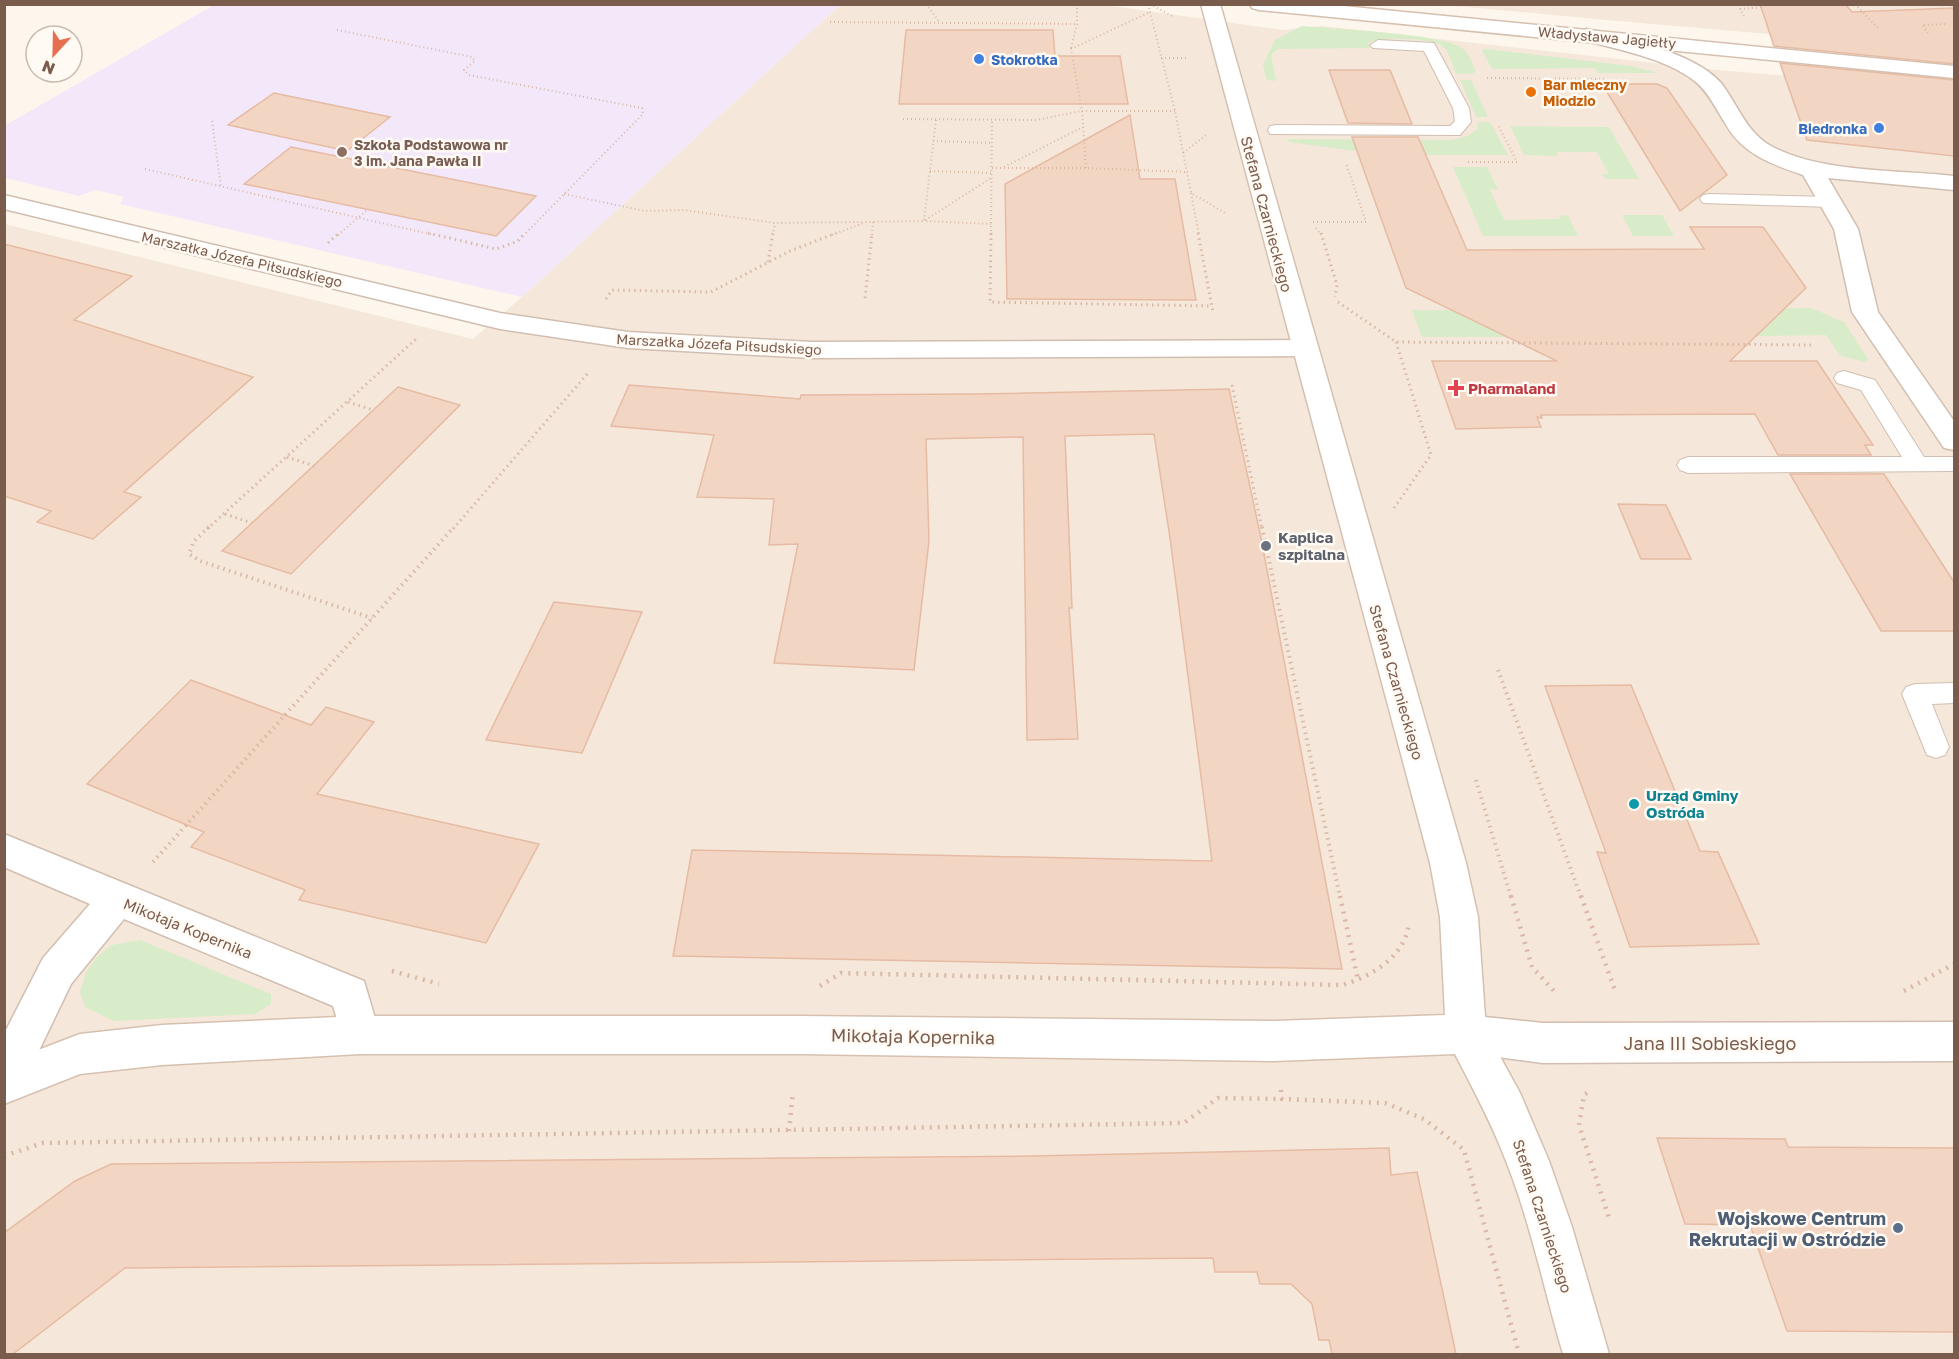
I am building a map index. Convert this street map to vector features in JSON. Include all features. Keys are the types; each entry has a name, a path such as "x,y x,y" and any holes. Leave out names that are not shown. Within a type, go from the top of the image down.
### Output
{"street":[{"name":"Stefana Czarnieckiego","path":"1210,4 1448,863 1459,917 1466,1034 1505,1108 1528,1161 1550,1227 1586,1354"},
{"name":"Władysława Jagiełły","path":"1259,4 1954,72"},
{"path":"1587,35 1653,55 1701,75 1716,92 1742,133 1764,153 1812,170 1954,183"},
{"path":"1812,170 1846,229 1865,312 1954,441"},
{"name":"Marszałka Józefa Piłsudskiego","path":"4,202 500,321 628,340 812,350 1304,348"},
{"path":"4,850 118,899"},
{"name":"Mikołaja Kopernika","path":"4,1078 57,971 118,899 350,994 360,1035"},
{"name":"Mikołaja Kopernika","path":"4,1084 80,1054 162,1045 360,1035 800,1035 1274,1041 1466,1034"},
{"name":"Jana III Sobieskiego","path":"1466,1034 1543,1043 1954,1041"}],"lane":[{"path":"1276,130 1454,131 1463,122 1461,108 1429,46 1378,45"},
{"path":"1709,199 1830,202"},
{"path":"1844,378 1868,385 1918,464"},
{"path":"1688,465 1954,464"},
{"path":"1936,747 1915,694 1954,693"}],"path":[{"path":"927,4 940,23"},
{"path":"1077,4 1077,24 1071,48 1082,111 1086,168"},
{"path":"1148,4 1175,111 1211,306 1215,317"},
{"path":"1071,48 1150,12"},
{"path":"830,22 1077,24"},
{"path":"145,169 495,249 518,241 643,114 642,108 468,75 464,70 475,62 472,57 337,30"},
{"path":"1161,58 1193,58"},
{"path":"1486,78 1605,79"},
{"path":"903,119 1036,120 1082,111 1175,111"},
{"path":"924,221 936,120"},
{"path":"212,121 221,187"},
{"path":"992,121 990,302 1211,306"},
{"path":"1004,168 1083,127"},
{"path":"933,141 992,143"},
{"path":"992,168 1086,168 1187,172"},
{"path":"930,171 992,173"},
{"path":"924,221 991,178"},
{"path":"1191,193 1226,214"},
{"path":"564,194 645,211 684,210 775,223 924,221 991,224"},
{"path":"327,243 367,210"},
{"path":"711,292 790,251 866,222"},
{"path":"865,298 873,222"},
{"path":"1309,222 1320,231 1337,285 1332,308"},
{"path":"768,262 775,223"},
{"path":"1335,300 1396,342 1814,345"},
{"path":"372,618 200,561 189,554 194,541 417,338"},
{"path":"1390,498 1394,509 1431,454 1396,342"},
{"path":"150,867 590,371"},
{"path":"1231,378 1358,980"},
{"path":"347,402 373,410"},
{"path":"287,457 314,466"},
{"path":"224,514 252,523"},
{"path":"1498,670 1616,994"},
{"path":"1473,771 1532,967 1551,990 1559,994"},
{"path":"813,990 841,973 1343,985 1358,980 1384,964 1406,941 1409,921"},
{"path":"381,966 403,976 443,985"},
{"path":"1280,1083 1282,1099"},
{"path":"1592,1090 1584,1095 1579,1125 1610,1221"},
{"path":"789,1131 793,1092"},
{"path":"4,1156 43,1143 1184,1124 1218,1098 1385,1103 1424,1119 1464,1150 1519,1354"}],"shaded area":[{"name":"Szkoła Podstawowa nr 3 im. Jana Pawła II","path":"214,5 840,5 522,297 120,204 124,197 96,190 79,196 5,178 4,126 77,84 84,84 84,80"},
{"path":"840,5 1105,5 1283,30 1321,26 1718,70 1954,90 1954,1354 5,1354 5,224 473,339 522,297"},
{"path":"1445,5 1954,5 1954,50 1618,21"}],"green space":[{"path":"1302,26 1410,35 1450,43 1464,50 1476,71 1472,74 1456,74 1450,58 1441,45 1416,40 1393,39 1368,43 1369,48 1278,49 1271,55 1276,81 1267,80 1263,65 1275,40"},
{"path":"1482,50 1631,66 1659,73 1598,73 1595,68 1492,69"},
{"path":"1460,80 1471,80 1488,117 1476,117"},
{"path":"1478,122 1490,122 1508,155 1404,155 1395,151 1355,151 1289,142 1287,139 1451,140 1468,136 1477,129"},
{"path":"1510,126 1609,127 1639,179 1605,179 1602,174 1609,174 1597,152 1557,152 1558,156 1524,155"},
{"path":"1453,167 1487,167 1498,189 1490,190 1504,220 1560,219 1559,216 1568,215 1578,236 1483,236"},
{"path":"1622,215 1662,215 1674,236 1633,236"},
{"path":"1811,308 1844,322 1868,359 1866,362 1840,356 1826,335 1683,337 1670,311"},
{"path":"1412,310 1640,310 1655,337 1422,337"},
{"path":"140,940 271,994 271,1004 255,1014 114,1021 85,1007 80,992 86,972 97,957 112,945"}],"building":[{"path":"1760,4 1845,4 1852,12 1954,8 1954,64 1774,46"},
{"name":"Stokrotka","path":"906,30 1053,30 1055,56 1120,56 1128,104 899,104"},
{"name":"Biedronka","path":"1780,63 1954,80 1954,156 1807,140"},
{"path":"1329,70 1390,70 1412,124 1348,123"},
{"path":"1602,84 1657,84 1667,88 1727,175 1680,211"},
{"path":"274,93 390,117 347,151 228,125"},
{"path":"1130,115 1140,179 1175,179 1196,300 1007,299 1005,184"},
{"path":"1352,137 1418,137 1467,250 1704,249 1690,227 1763,227 1806,288 1730,361 1817,361 1873,445 1865,445 1871,455 1778,455 1755,414 1541,415 1542,418 1537,417 1541,427 1456,429 1432,361 1557,361 1406,288"},
{"path":"291,147 536,196 496,236 244,184"},
{"path":"4,244 132,276 74,320 253,377 124,492 141,497 93,539 37,522 51,511 4,496"},
{"path":"629,385 800,399 801,395 1229,389 1261,538 1342,969 673,956 692,850 1212,861 1170,538 1154,434 1065,436 1072,608 1069,608 1078,739 1027,740 1023,437 926,439 929,541 914,670 774,663 798,544 769,545 774,499 697,497 714,435 611,426"},
{"path":"398,387 460,405 291,574 222,551"},
{"path":"1790,474 1884,474 1954,582 1954,631 1881,631"},
{"path":"1618,504 1666,505 1691,559 1641,559"},
{"path":"554,602 642,612 582,753 486,740"},
{"path":"191,680 311,725 326,707 374,722 317,794 539,844 486,943 299,900 305,890 191,847 204,832 87,784"},
{"name":"Urząd Gminy Ostróda","path":"1631,685 1700,851 1718,852 1759,944 1630,947 1597,852 1606,853 1545,686"},
{"path":"1657,1138 1785,1139 1788,1147 1954,1148 1954,1332 1787,1331 1750,1225 1685,1224"},
{"path":"1389,1148 1391,1175 1417,1172 1456,1354 1332,1354 1329,1340 1319,1340 1312,1304 1291,1284 1260,1284 1257,1272 1215,1272 1213,1258 125,1268 13,1354 4,1354 4,1233 75,1181 111,1164 1033,1156"}],"place":[{"name":"Stokrotka","path":"979,59"},
{"name":"Bar mleczny Miodzio","path":"1531,92"},
{"name":"Biedronka","path":"1879,128"},
{"name":"Szkoła Podstawowa nr 3 im. Jana Pawła II","path":"342,152"},
{"name":"Pharmaland","path":"1456,388"},
{"name":"Kaplica szpitalna","path":"1266,546"},
{"name":"Urząd Gminy Ostróda","path":"1634,804"},
{"name":"Wojskowe Centrum Rekrutacji w Ostródzie","path":"1898,1228"}]}
